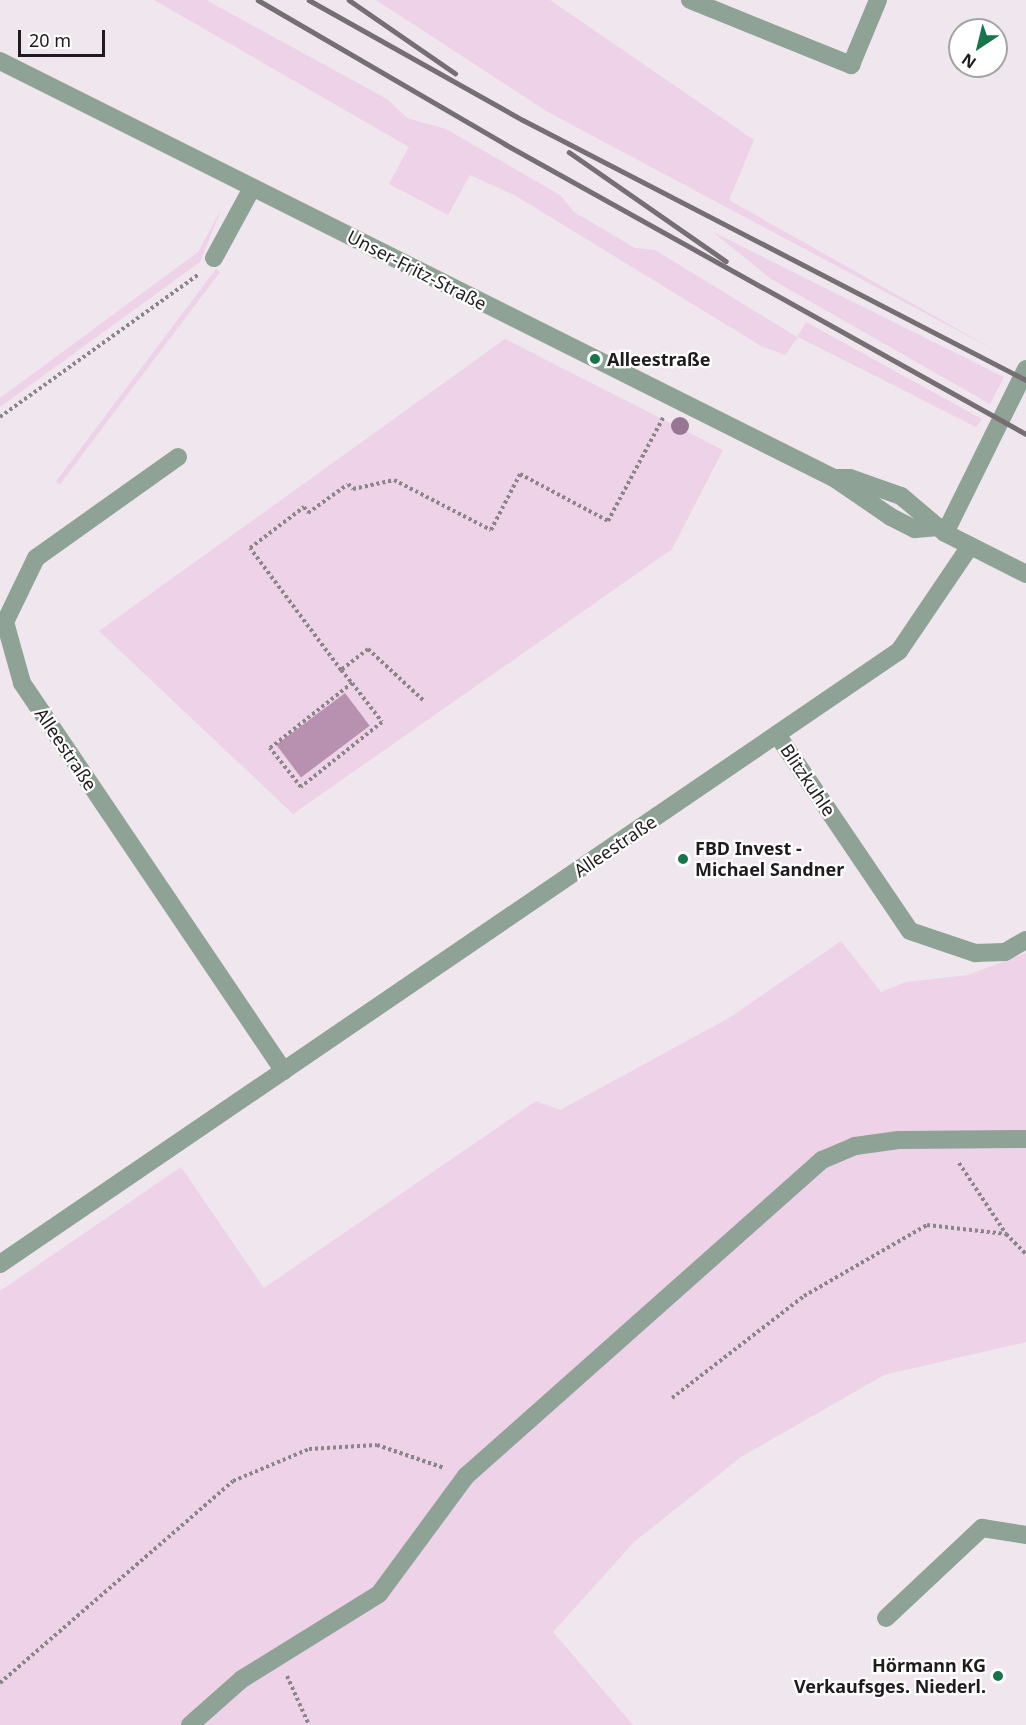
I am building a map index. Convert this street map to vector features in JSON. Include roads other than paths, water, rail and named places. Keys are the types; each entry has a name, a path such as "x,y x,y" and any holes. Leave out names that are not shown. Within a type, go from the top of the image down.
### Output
{"street":[{"path":"690,0 851,65 878,0"},
{"name":"Unser-Fritz-Straße","path":"0,61 834,478 849,478 901,496 941,530 1026,574"},
{"path":"214,258 252,188"},
{"path":"941,530 1026,369"},
{"name":"Alleestraße","path":"178,457 36,558 5,622 22,683 284,1071"},
{"name":"Alleestraße","path":"0,1264 778,736 899,651 970,546"},
{"name":"Blitzkuhle","path":"778,736 910,931 975,953 1005,952 1026,940"},
{"path":"190,1725 278,1657 379,1594 466,1476 822,1160 855,1146 944,1139 1026,1139"},
{"path":"886,1618 982,1528 1026,1535"}],"railway":[{"path":"258,0 505,144 1026,434"},
{"path":"309,0 523,120 1026,380"},
{"path":"349,0 455,73"},
{"path":"569,152 726,261"}],"place":[{"name":"Alleestraße","path":"595,359"},
{"name":"FBD Invest - Michael Sandner","path":"683,859"},
{"name":"Hörmann KG Verkaufsges. Niederl.","path":"998,1676"}]}
